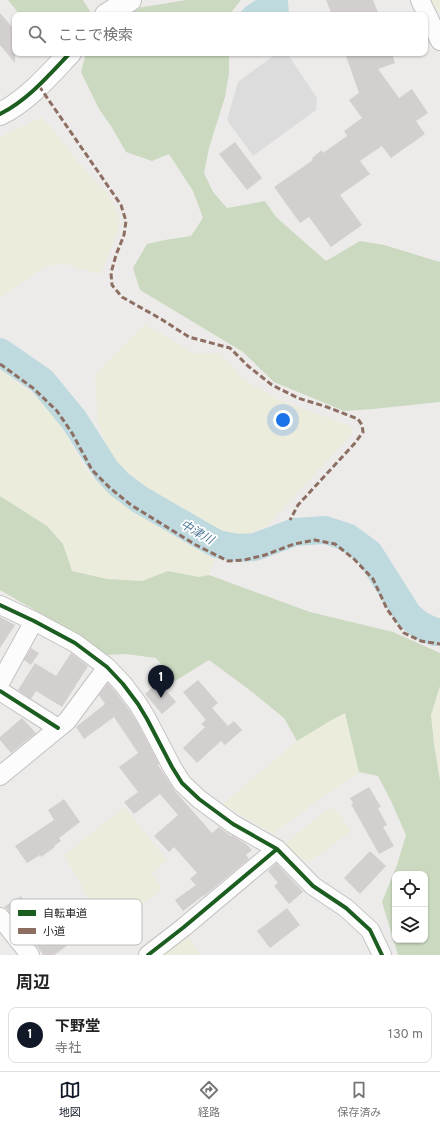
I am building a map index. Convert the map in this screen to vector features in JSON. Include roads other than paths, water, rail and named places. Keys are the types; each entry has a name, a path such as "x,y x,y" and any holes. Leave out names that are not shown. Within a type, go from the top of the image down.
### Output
{"street":[{"path":"111,12 130,0"},
{"path":"420,0 426,12"},
{"path":"428,16 440,41"},
{"path":"0,114 8,110 39,86 67,56"},
{"path":"0,605 34,620 75,643 107,667 123,684 148,719 172,767 182,783 199,799 233,824 277,849 313,886 346,908 370,930 382,955"},
{"path":"0,683 34,620"},
{"path":"0,776 67,721 107,667"},
{"path":"0,691 58,728"},
{"path":"148,955 184,927 277,849"},
{"path":"0,917 10,930"},
{"path":"22,945 30,955"}],"water":[{"path":"256,0 288,0 289,12 241,12 245,7"}],"waterway":[{"name":"中津川","path":"0,352 42,381 74,420 106,470 119,484 139,499 217,544 239,548 255,547 295,532 325,530 347,537 369,553 408,615 420,625 435,632 440,632"}],"place":[{"name":"下野堂","path":"161,698"}]}
